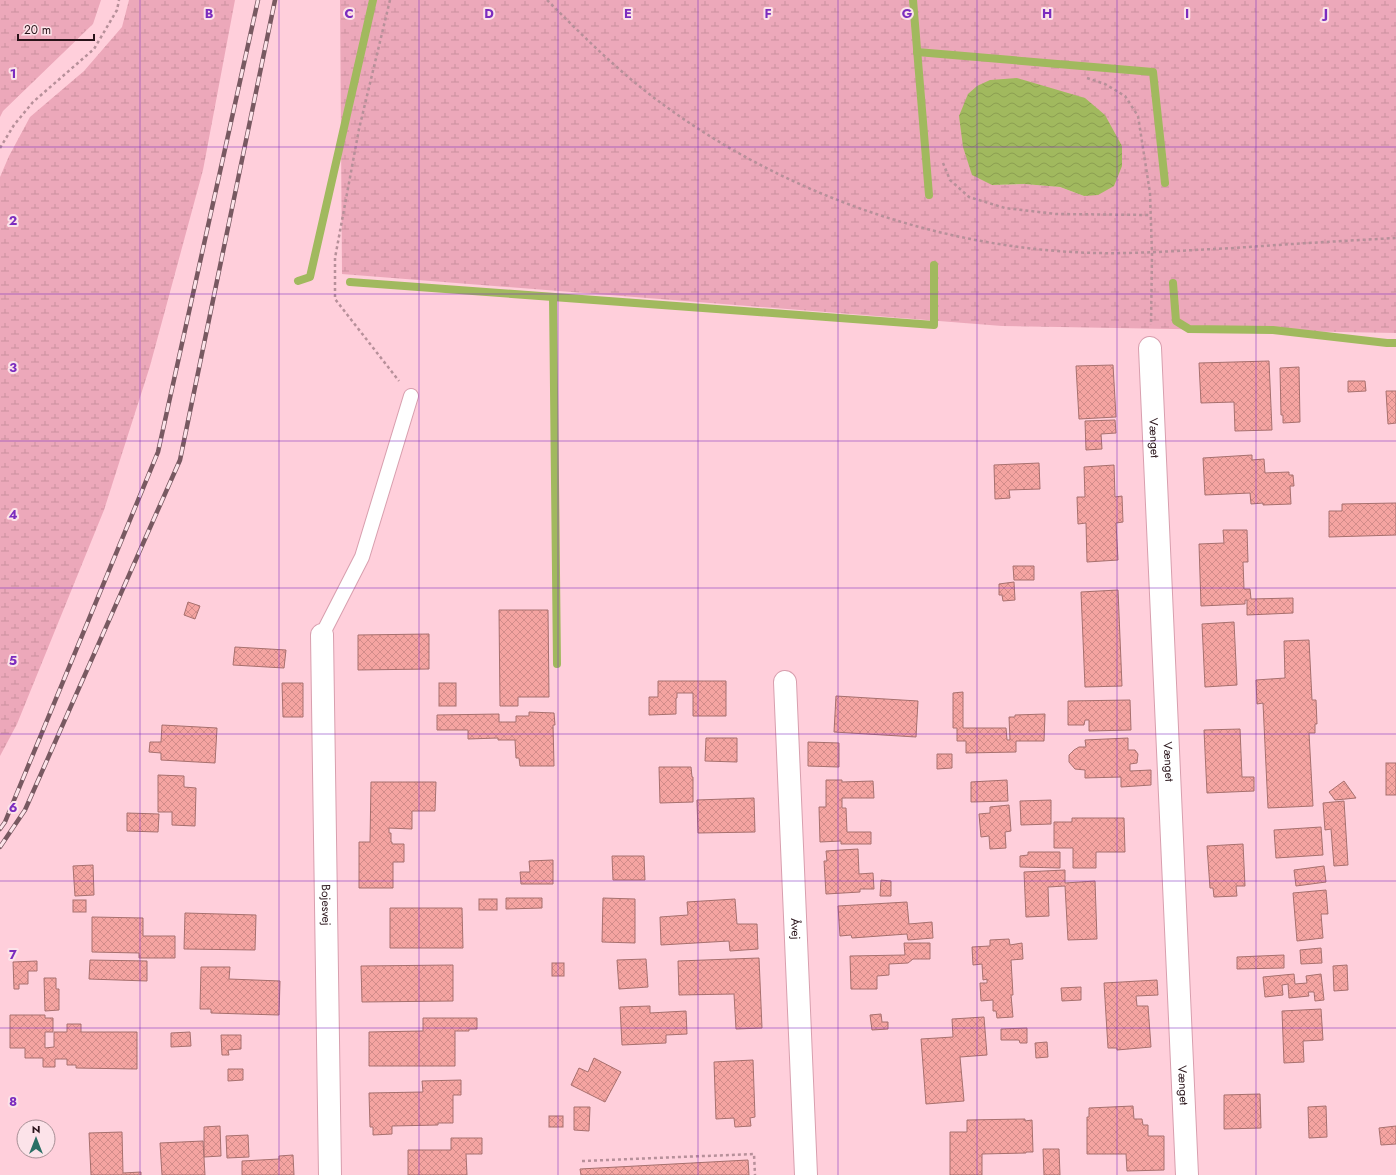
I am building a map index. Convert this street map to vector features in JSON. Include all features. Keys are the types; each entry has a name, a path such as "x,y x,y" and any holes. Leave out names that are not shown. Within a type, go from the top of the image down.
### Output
{"street":[{"name":"Vænget","path":"1150,348 1187,1175"},
{"name":"Bojesvej","path":"322,635 330,1175"},
{"name":"Åvej","path":"785,682 806,1175"}],"lane":[{"path":"322,635 362,557 411,396"}],"path":[{"path":"0,148 14,125 33,102 94,49 117,10 119,0"},
{"path":"390,0 358,129 334,258 334,300 411,396"},
{"path":"547,0 596,48 647,92 713,139 784,178 846,204 907,223 969,239 1032,249 1094,253 1152,253 1396,238"},
{"path":"1087,78 1105,84 1125,96 1138,116 1150,193 1152,253 1150,348"},
{"path":"943,163 950,180 969,197 1005,208 1056,214 1150,215"},
{"path":"582,1161 754,1154 755,1175"}],"green space":[{"path":"0,0 101,0 93,24 3,111 0,117"},
{"path":"129,0 235,0 203,170 150,366 104,510 17,724 0,756 0,177 9,156 30,117 84,71 122,27"},
{"path":"340,0 1396,0 1396,333 1002,326 342,274","holes":["1017,78 1084,196 1060,187 1024,184 992,185"]}],"water":[{"path":"1017,78 1085,98 1105,115 1122,146 1122,166 1114,186 1098,195 1084,196 1060,187 1024,184 992,185 972,175 963,147 959,116 968,94 977,86 990,80"}],"building":[{"path":"1269,361 1272,430 1235,431 1234,402 1201,403 1199,363"},
{"path":"1113,365 1116,417 1079,419 1076,366"},
{"path":"1299,367 1300,422 1283,423 1283,415 1281,415 1280,368"},
{"path":"1348,381 1365,381 1366,391 1348,392"},
{"path":"1386,391 1396,391 1396,423 1388,424"},
{"path":"1115,420 1116,433 1101,434 1102,449 1086,450 1085,421"},
{"path":"1252,455 1252,460 1264,459 1265,473 1289,472 1289,475 1293,475 1294,486 1290,486 1291,504 1251,504 1250,493 1205,495 1203,458"},
{"path":"1039,463 1040,489 1009,490 1010,498 995,499 994,465"},
{"path":"1114,465 1115,497 1122,496 1123,522 1116,523 1118,560 1087,562 1086,523 1078,524 1077,497 1085,497 1084,467"},
{"path":"1396,503 1396,535 1329,537 1329,511 1342,511 1342,504"},
{"path":"1223,530 1247,530 1248,562 1243,562 1244,589 1250,589 1251,599 1293,598 1293,613 1247,615 1247,600 1245,600 1245,604 1201,606 1199,544 1224,543"},
{"path":"1013,566 1034,566 1034,580 1014,580"},
{"path":"1014,582 1015,600 1003,601 1002,595 999,595 999,584"},
{"path":"1118,590 1122,686 1085,687 1081,592"},
{"path":"188,602 200,606 195,619 184,615"},
{"path":"499,610 548,610 549,697 518,697 518,706 500,706"},
{"path":"1234,622 1237,685 1205,687 1202,624"},
{"path":"429,634 429,669 358,670 358,635"},
{"path":"1309,640 1312,700 1316,700 1317,724 1315,724 1315,733 1309,733 1313,806 1268,808 1263,703 1257,704 1256,680 1285,678 1284,641"},
{"path":"235,647 286,650 284,668 233,665"},
{"path":"658,681 726,681 726,716 693,716 693,693 677,693 676,714 649,715 649,697 658,697"},
{"path":"282,683 303,683 303,717 283,717"},
{"path":"439,683 456,683 456,706 439,706"},
{"path":"963,692 963,728 1006,728 1007,740 1010,740 1009,717 1015,717 1015,715 1045,714 1044,741 1016,741 1016,752 966,753 966,741 957,741 957,728 953,728 953,693"},
{"path":"836,696 918,701 916,737 834,732"},
{"path":"1130,700 1131,730 1089,731 1089,720 1085,720 1084,725 1068,725 1068,701"},
{"path":"529,712 554,713 554,766 520,766 519,758 516,758 515,740 498,740 498,738 468,739 468,730 437,730 437,715 499,714 499,722 516,722 516,716 529,716"},
{"path":"162,725 217,728 215,763 161,760 161,753 149,752 150,742 161,742"},
{"path":"1240,729 1242,777 1254,777 1254,791 1207,793 1204,730"},
{"path":"706,738 737,738 737,762 705,761"},
{"path":"1128,738 1128,750 1135,750 1138,754 1137,763 1130,764 1130,771 1151,770 1151,785 1121,787 1121,777 1085,778 1085,770 1075,769 1069,762 1069,755 1074,750 1079,747 1086,747 1085,740"},
{"path":"808,742 839,743 839,767 808,766"},
{"path":"937,754 952,754 952,768 937,769"},
{"path":"1386,763 1396,763 1396,795 1386,795"},
{"path":"659,767 691,767 693,777 693,802 660,803"},
{"path":"158,775 184,776 184,787 196,788 195,826 172,825 172,812 158,812"},
{"path":"826,780 842,780 842,782 873,781 874,798 842,798 842,808 846,808 847,832 871,832 871,844 841,844 841,841 820,842 819,807 826,807"},
{"path":"1007,780 1008,801 971,802 971,782"},
{"path":"1344,781 1356,798 1335,800 1329,792"},
{"path":"371,782 436,782 435,811 412,811 412,829 389,828 392,844 404,844 404,862 393,862 393,888 359,888 359,842 370,842"},
{"path":"754,798 755,832 698,833 697,800"},
{"path":"1051,800 1051,824 1021,825 1020,801"},
{"path":"1344,801 1348,865 1334,866 1331,829 1325,830 1323,803"},
{"path":"1009,805 1011,831 1005,832 1006,848 990,849 989,836 981,837 979,814 990,813 990,807"},
{"path":"127,813 159,814 158,832 127,831"},
{"path":"1072,818 1124,818 1125,852 1096,852 1096,868 1073,868 1073,848 1054,848 1054,822 1072,822"},
{"path":"1321,827 1323,855 1276,858 1274,830"},
{"path":"1243,844 1245,886 1236,886 1237,896 1214,897 1213,888 1210,888 1207,846"},
{"path":"858,849 859,874 873,873 874,889 860,889 860,892 826,894 824,861 827,861 826,851"},
{"path":"1028,852 1060,852 1060,868 1020,867 1020,856 1028,855"},
{"path":"612,856 644,856 645,880 613,880"},
{"path":"553,860 553,884 521,884 520,872 530,872 529,861"},
{"path":"93,865 94,895 75,896 73,866"},
{"path":"1324,866 1326,882 1296,886 1294,870"},
{"path":"1065,870 1065,883 1095,881 1097,939 1068,940 1065,886 1048,887 1049,916 1026,917 1024,872"},
{"path":"881,880 891,881 891,896 880,896"},
{"path":"1326,890 1328,914 1321,914 1323,938 1297,941 1293,893"},
{"path":"506,898 542,898 542,908 506,909"},
{"path":"603,898 635,899 635,943 602,942"},
{"path":"479,899 497,899 497,910 479,910"},
{"path":"735,899 737,924 757,924 758,949 730,951 729,941 661,945 660,917 688,915 687,902"},
{"path":"73,900 86,900 86,912 73,912"},
{"path":"907,902 909,924 932,922 933,938 908,940 907,934 852,938 851,935 840,936 838,906"},
{"path":"390,908 462,908 463,948 390,948"},
{"path":"185,913 256,915 255,950 184,949"},
{"path":"92,917 143,918 143,936 175,936 175,958 139,958 139,953 92,952"},
{"path":"1009,939 1010,945 1022,943 1023,959 1011,960 1013,995 1011,995 1013,1017 997,1018 996,1011 993,1011 993,1000 981,1001 980,983 987,983 987,979 983,980 982,964 973,965 972,947 990,946 990,940"},
{"path":"904,943 930,943 930,959 913,959 908,963 889,964 889,975 877,976 877,989 851,989 850,956 905,955"},
{"path":"1321,948 1322,963 1301,964 1300,950"},
{"path":"1284,955 1284,968 1237,969 1237,957"},
{"path":"759,958 762,1028 736,1029 734,994 679,995 678,961"},
{"path":"646,959 648,987 619,989 617,960"},
{"path":"90,960 147,961 147,981 89,979"},
{"path":"37,961 37,971 28,971 28,984 19,984 19,989 14,989 13,962"},
{"path":"552,963 564,963 564,976 552,976"},
{"path":"453,965 453,1001 362,1002 361,966"},
{"path":"1347,965 1348,990 1334,991 1333,966"},
{"path":"201,967 230,967 229,979 280,981 279,1015 211,1013 211,1009 200,1009"},
{"path":"1294,974 1295,984 1307,983 1306,976 1321,974 1324,1000 1315,1001 1314,992 1308,992 1309,996 1289,998 1288,984 1282,985 1283,995 1265,997 1263,977"},
{"path":"44,978 56,978 56,989 59,989 59,1010 45,1011"},
{"path":"1157,980 1158,995 1136,996 1137,1006 1148,1006 1151,1047 1117,1050 1117,1048 1108,1048 1104,983"},
{"path":"1081,987 1081,1000 1062,1001 1061,988"},
{"path":"650,1006 650,1013 686,1011 687,1034 666,1035 666,1043 622,1045 620,1007"},
{"path":"1321,1009 1323,1040 1303,1041 1304,1062 1284,1063 1282,1011"},
{"path":"881,1014 882,1022 888,1022 888,1029 872,1030 870,1015"},
{"path":"10,1015 45,1015 45,1018 53,1018 53,1032 45,1032 45,1048 54,1047 54,1032 67,1032 67,1024 81,1024 81,1032 137,1032 137,1069 76,1068 76,1065 67,1065 67,1059 55,1059 55,1067 43,1067 43,1058 25,1058 25,1048 10,1048"},
{"path":"984,1017 987,1055 960,1057 964,1101 926,1104 921,1039 953,1037 952,1019"},
{"path":"423,1018 477,1018 477,1029 469,1029 469,1031 455,1031 455,1066 369,1066 369,1032 423,1031"},
{"path":"1027,1028 1027,1043 1020,1043 1019,1040 1001,1040 1001,1029"},
{"path":"190,1032 191,1046 171,1047 171,1033"},
{"path":"221,1035 241,1035 241,1049 228,1050 229,1055 222,1055"},
{"path":"1047,1042 1048,1057 1036,1058 1035,1043"},
{"path":"594,1058 621,1072 605,1102 571,1085 579,1068 588,1072"},
{"path":"753,1060 755,1117 750,1118 751,1126 735,1127 734,1118 716,1119 714,1062"},
{"path":"228,1069 243,1069 243,1080 228,1081"},
{"path":"461,1080 461,1095 453,1095 453,1123 438,1123 438,1125 392,1126 392,1134 373,1135 373,1127 370,1127 369,1093 423,1092 422,1081"},
{"path":"1260,1094 1261,1128 1224,1129 1224,1095"},
{"path":"1133,1106 1134,1119 1142,1119 1143,1125 1148,1125 1148,1136 1164,1136 1164,1170 1127,1171 1126,1154 1087,1154 1087,1117 1089,1117 1089,1108"},
{"path":"1326,1106 1327,1137 1309,1138 1308,1107"},
{"path":"574,1107 590,1107 589,1131 574,1130"},
{"path":"549,1116 563,1116 563,1127 549,1127"},
{"path":"1025,1119 1025,1121 1032,1120 1033,1152 982,1154 982,1175 950,1175 950,1132 967,1132 967,1120"},
{"path":"220,1126 221,1156 204,1157 204,1127"},
{"path":"1396,1126 1396,1144 1381,1145 1379,1128"},
{"path":"122,1132 123,1173 141,1172 141,1175 91,1175 89,1133"},
{"path":"248,1135 249,1157 227,1158 226,1136"},
{"path":"451,1138 482,1138 482,1154 466,1154 467,1175 408,1175 408,1150 451,1150"},
{"path":"203,1141 205,1175 162,1175 160,1143"},
{"path":"1043,1149 1059,1149 1060,1175 1044,1175"},
{"path":"293,1155 294,1175 242,1175 242,1161 279,1159 279,1156"},
{"path":"748,1160 749,1175 581,1175 580,1169"}],"waterway":[{"path":"298,281 310,277 373,0"},
{"path":"913,0 929,195"},
{"path":"917,52 1153,72 1165,183"},
{"path":"350,282 934,325 934,265"},
{"path":"1173,283 1176,321 1189,329 1273,330 1396,343"},
{"path":"553,297 557,664"}],"railway":[{"path":"0,829 5,822 158,452 258,0"},
{"path":"0,847 25,810 180,460 275,0"}]}
